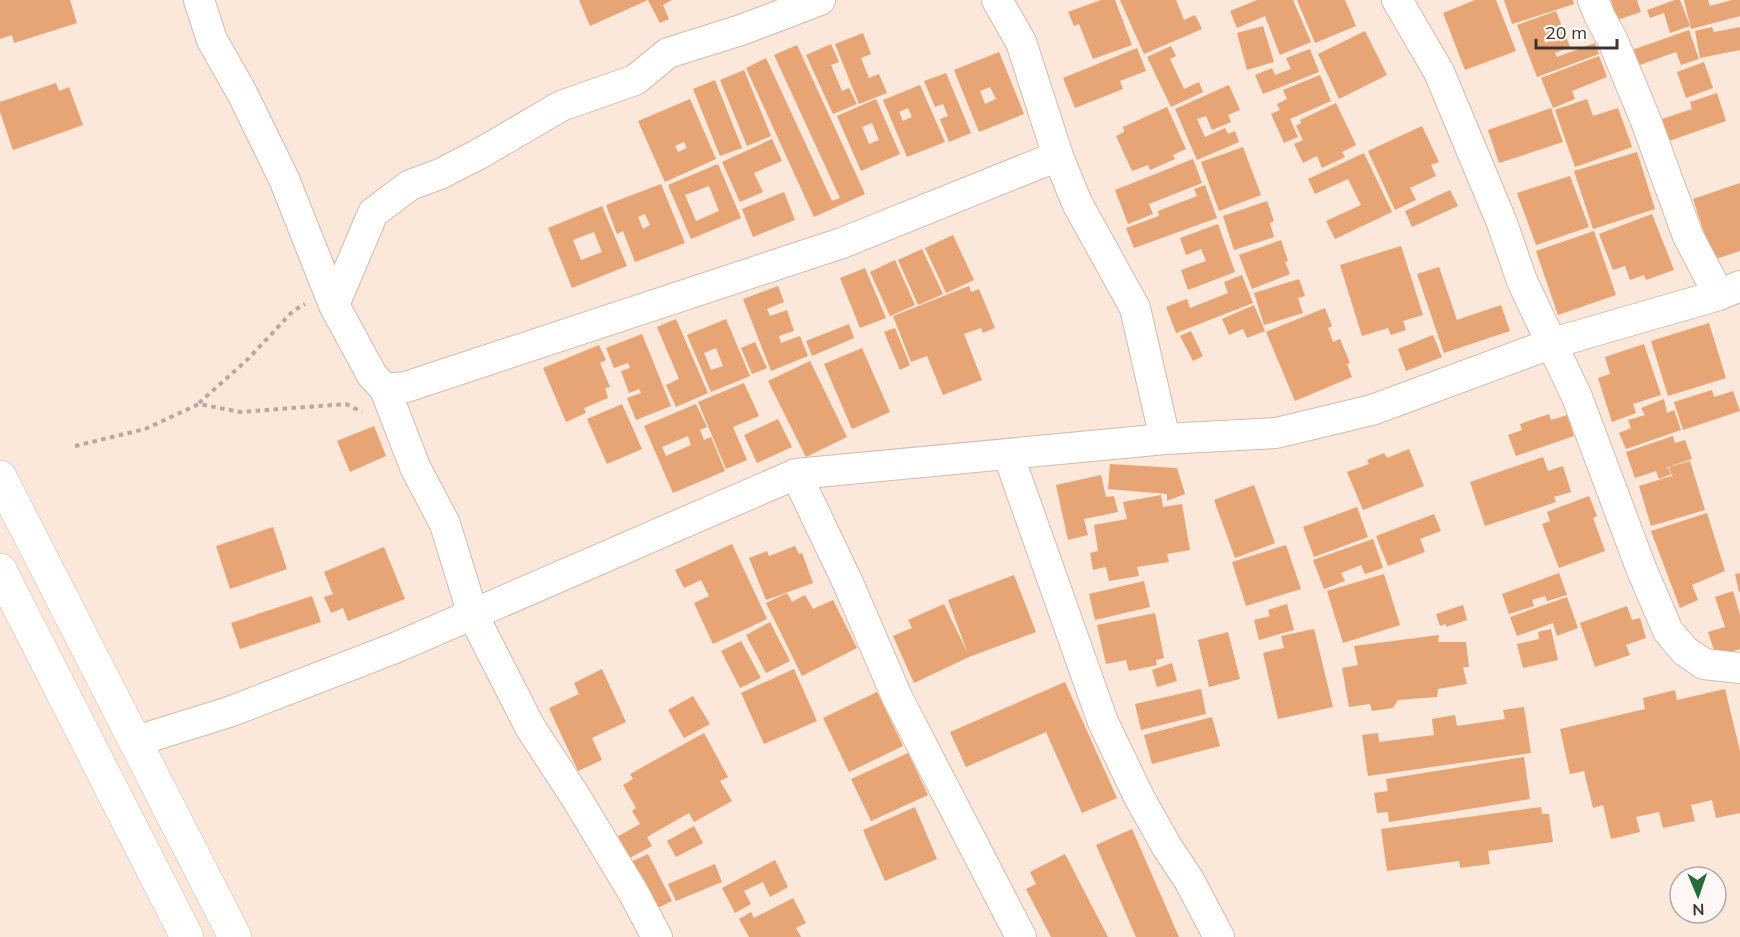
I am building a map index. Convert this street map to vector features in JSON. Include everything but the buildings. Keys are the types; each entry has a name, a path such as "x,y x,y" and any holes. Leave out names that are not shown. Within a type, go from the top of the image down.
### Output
{"highway":[{"path":"0,477 235,937"},
{"path":"0,570 187,937"},
{"path":"37,642 74,622"}],"street":[{"path":"199,0 212,40 242,93 284,179 330,294 372,375 385,388 415,466 445,524 473,615 530,727 581,805 657,937"},
{"path":"330,294 373,213 410,185 440,174 479,154 561,106 635,80 668,53 741,30 820,0"},
{"path":"997,0 1021,42 1058,156 1077,203 1136,308 1165,439"},
{"path":"1397,0 1439,72 1502,223 1522,280 1553,343 1590,428 1641,568 1668,631 1686,651 1704,664 1740,668"},
{"path":"136,741 229,712 395,648 796,474 1165,439 1276,433 1372,410 1553,343 1729,290 1688,236 1646,121 1613,41 1593,0"},
{"path":"385,388 406,387 842,243 1058,156"},
{"path":"1008,454 1103,722 1139,797 1167,847 1189,880 1219,937"},
{"path":"796,474 848,583 897,697 1022,937"}],"path":[{"path":"75,446 145,429 199,404 248,359 293,311 330,294"},
{"path":"199,404 240,412 346,404 399,426"}]}
